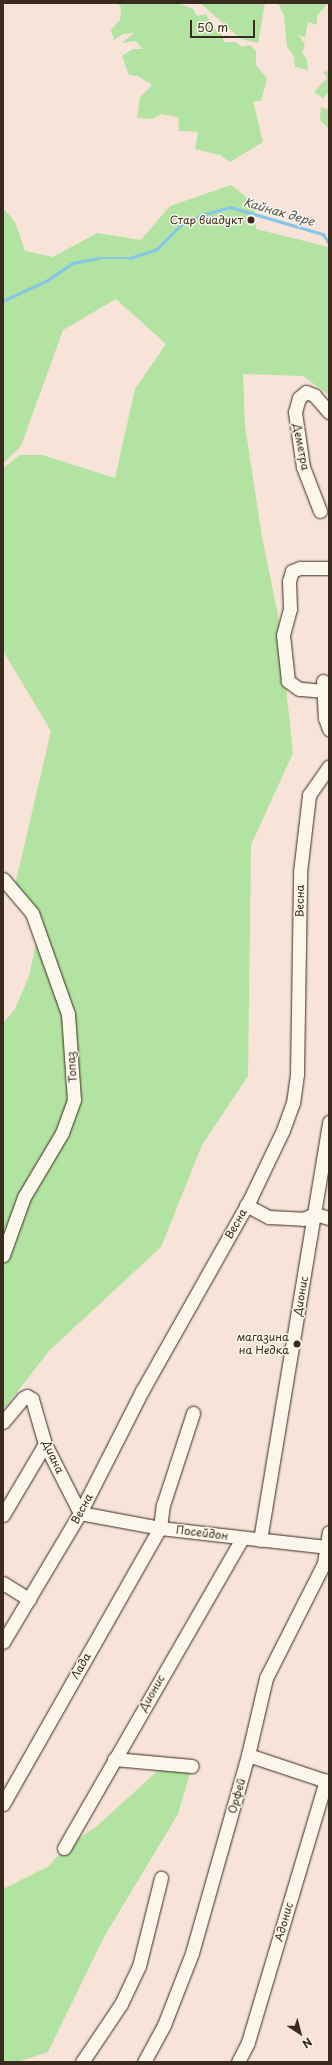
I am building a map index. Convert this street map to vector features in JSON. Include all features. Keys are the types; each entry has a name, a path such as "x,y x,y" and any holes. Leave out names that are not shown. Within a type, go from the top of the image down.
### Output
{"street":[{"name":"Деметра","path":"320,510 303,467 295,412 299,398 306,392 314,395 329,412"},
{"path":"329,568 300,568 292,571 289,581 290,609 283,634 287,678 290,683 299,689 323,686 325,718 329,728"},
{"name":"Весна","path":"3,1642 80,1513 142,1392 246,1205 283,1130 293,1103 298,1074 300,872 309,795 329,766"},
{"name":"Топаз","path":"3,879 32,913 44,940 68,1014 74,1100 62,1134 24,1198 3,1255"},
{"name":"Дионис","path":"260,1540 329,1122"},
{"path":"246,1205 269,1217 303,1219 315,1214 329,1218"},
{"name":"Диана","path":"3,1422 23,1398 27,1396 32,1399 45,1444 80,1513"},
{"path":"160,1528 163,1505 193,1413"},
{"path":"3,1515 45,1444"},
{"name":"Посейдон","path":"80,1513 160,1528 242,1539 326,1547"},
{"name":"Лада","path":"3,1804 160,1528"},
{"name":"Орфей","path":"144,2062 164,2025 192,1953 248,1755 266,1678 324,1563 329,1532"},
{"name":"Дионис","path":"64,1848 242,1539"},
{"path":"3,1583 28,1599"},
{"path":"248,1755 327,1781"},
{"path":"114,1759 192,1766"},
{"name":"Адонис","path":"238,2062 248,2042 327,1781"},
{"path":"82,2062 121,2004 139,1966 161,1878"}],"green space":[{"path":"117,3 178,3 193,9 197,16 206,14 213,28 222,35 224,42 236,42 242,47 250,45 256,51 256,65 267,79 261,101 253,101 263,142 230,162 220,155 195,149 198,132 179,131 178,117 161,114 152,119 137,118 140,97 152,85 138,76 129,75 122,56 133,49 143,49 135,41 122,43 134,33 123,34 114,40 111,30 120,20 121,7"},
{"path":"200,3 265,3 258,43 241,39"},
{"path":"278,3 328,3 317,16 317,25 308,22 305,38 298,34 305,45 302,52 307,60 308,70 295,67 294,56 287,47 284,16"},
{"path":"329,71 329,92 323,98 314,92 327,78 323,72"},
{"path":"321,107 329,110 329,129 320,120"},
{"path":"231,185 255,204 256,229 329,247 329,395 303,376 243,374 245,426 262,537 279,620 293,753 251,845 248,1076 202,1145 161,1247 49,1351 3,1410 3,1023 15,1009 29,976 39,929 15,885 51,731 3,651 3,468 20,455 42,455 115,478 135,389 166,344 116,299 63,330 21,446 3,464 3,208 15,222 25,251 53,257 97,233 141,240 170,206"},
{"path":"165,1764 192,1766 178,1814 104,1937 48,2052 17,2062 3,2062 3,1889 49,1866 64,1848 97,1826"}],"waterway":[{"name":"Кайнак дере","path":"3,301 46,281 73,263 98,258 130,258 157,249 181,225 201,215 230,207 323,234 329,243"}],"place":[{"name":"Стар виадукт","path":"251,220"},
{"name":"магазина на Недка","path":"297,1344"}]}
